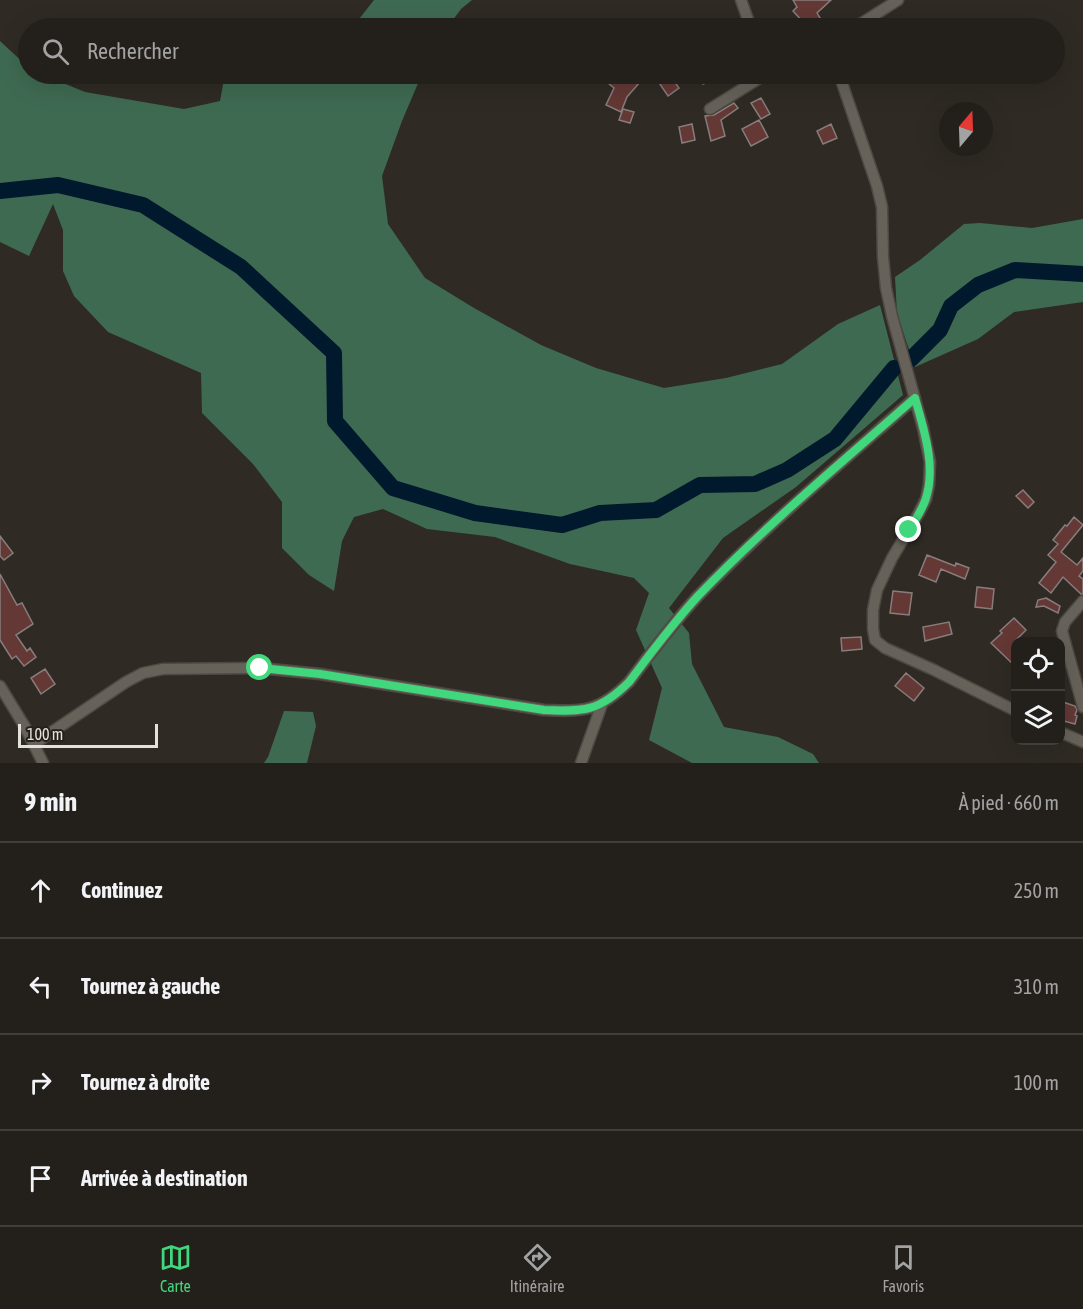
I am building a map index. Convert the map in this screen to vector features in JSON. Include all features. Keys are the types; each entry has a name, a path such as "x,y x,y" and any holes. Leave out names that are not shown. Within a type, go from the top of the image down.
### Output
{"street":[{"path":"741,0 747,18"},
{"path":"870,18 898,0"},
{"path":"710,109 749,84"},
{"path":"842,84 882,207 886,288 930,462 926,499 920,513 885,570 878,591 873,610 875,640 885,648 1011,708"},
{"path":"34,744 126,682 143,673 163,669 260,668 320,674 544,710 567,711 602,704 629,682 696,598 726,568 915,398"},
{"path":"1083,601 1065,622 1062,631 1083,707"},
{"path":"0,686 43,763"},
{"path":"581,763 602,704"},
{"path":"1065,734 1083,742"}],"green space":[{"path":"374,0 472,0 454,18 360,18"},
{"path":"0,41 18,58 18,84 65,84 85,92 184,109 220,101 223,84 418,84 382,176 388,224 425,278 541,345 596,368 664,388 726,378 782,364 838,324 880,305 903,395 796,487 723,538 669,608 689,633 692,664 724,727 778,737 813,754 819,763 692,763 649,740 662,688 636,630 649,593 634,578 570,564 495,537 427,529 383,509 354,517 342,541 334,591 309,575 282,548 282,502 253,464 202,413 201,373 108,332 74,296 63,271 63,230 53,204 29,256 0,242"},
{"path":"1083,219 1083,302 1014,312 978,339 915,367 897,314 895,277 964,224 980,223 1032,228"},
{"path":"284,711 313,712 316,726 307,763 264,763"}],"building":[{"path":"793,0 831,0 817,13 820,18 799,18 793,11 797,7"},
{"path":"609,84 638,84 627,97 621,112 606,105 614,88"},
{"path":"660,84 676,84 679,88 668,96"},
{"path":"761,98 770,114 761,119 751,103"},
{"path":"734,103 738,108 721,120 725,136 711,141 705,116 714,115"},
{"path":"623,109 634,112 630,123 619,120"},
{"path":"759,120 768,137 751,146 742,129"},
{"path":"692,124 695,140 682,143 679,127"},
{"path":"831,124 837,138 823,144 817,131"},
{"path":"1023,490 1034,502 1028,508 1016,496"},
{"path":"1074,517 1083,525 1061,552 1077,565 1083,558 1083,571 1079,576 1083,579 1083,594 1063,577 1051,593 1039,583 1056,562 1048,555 1058,544 1053,540"},
{"path":"0,536 13,553 4,560 0,556"},
{"path":"927,555 955,566 956,563 969,568 965,579 941,569 936,582 919,575"},
{"path":"0,574 17,605 22,603 33,624 16,635 27,651 30,648 36,657 24,666 16,656 12,659 0,640"},
{"path":"977,587 994,589 992,609 975,607"},
{"path":"893,591 912,593 909,615 890,613"},
{"path":"1046,598 1060,606 1058,613 1044,606 1036,607 1038,600"},
{"path":"1014,618 1026,630 1019,637 1011,637 1011,662 991,643 1002,633 1000,631"},
{"path":"949,622 952,634 925,641 923,627"},
{"path":"861,637 862,649 842,651 841,638"},
{"path":"45,669 55,684 41,694 31,678"},
{"path":"906,673 924,688 914,701 895,686"},
{"path":"1065,703 1075,706 1077,710 1075,724 1065,721"}],"waterway":[{"path":"0,191 58,185 143,205 241,267 334,353 335,421 393,488 475,513 562,525 600,513 656,510 700,485 755,484 787,470 835,439 894,368"},
{"path":"911,359 940,330 951,306 978,285 1015,270 1083,274"}],"route":[{"path":"260,668 320,674 544,710 567,711 602,704 629,682 696,598 726,568 915,398 930,462 930,474 926,499 909,530"}]}
